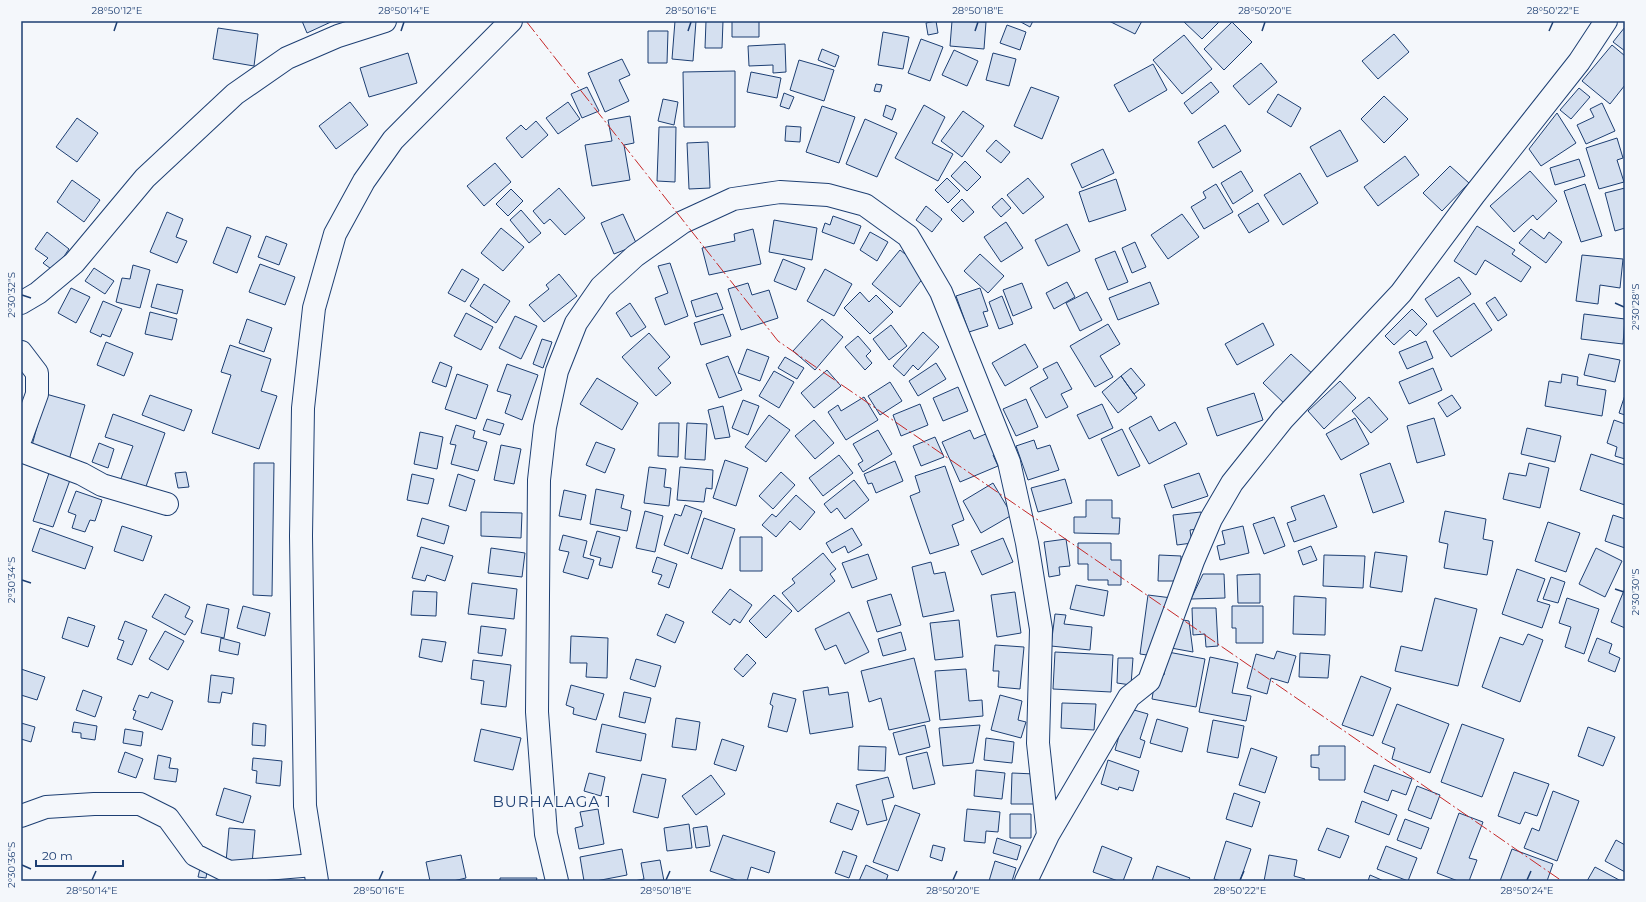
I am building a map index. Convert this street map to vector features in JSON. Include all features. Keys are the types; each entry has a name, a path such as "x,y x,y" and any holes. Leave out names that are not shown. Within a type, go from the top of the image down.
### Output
{"street":[{"path":"21,304 38,293 74,263 145,178 235,94 287,58 338,36 385,21"},
{"path":"21,816 46,807 94,804 140,804 168,818 195,855 229,872 315,873 305,806 301,536 303,408 314,308 335,234 364,181 393,140 511,21"},
{"path":"1026,881 1048,835 1129,697 1149,681 1211,519 1232,484 1283,419 1401,293 1474,195 1579,62 1606,21"},
{"path":"557,881 546,834 536,712 539,480 545,427 557,371 576,324 601,287 635,256 683,222 733,199 780,192 828,195 865,205 908,236 941,292 1009,462 1027,543 1040,629 1038,743 1048,835"},
{"path":"21,352 37,373 37,394 21,438"},
{"path":"21,450 82,474 102,485 167,504"}],"building":[{"path":"302,21 333,21 307,33"},
{"path":"675,21 696,21 693,61 672,59"},
{"path":"706,21 723,21 722,48 705,48"},
{"path":"732,21 759,21 759,37 732,37"},
{"path":"936,21 938,33 928,35 926,23"},
{"path":"952,21 986,22 984,49 950,46"},
{"path":"1019,21 1033,21 1030,27"},
{"path":"1109,21 1142,21 1135,34"},
{"path":"1183,21 1220,21 1202,39"},
{"path":"1232,22 1252,42 1224,70 1204,49"},
{"path":"1007,25 1026,32 1020,50 1000,43"},
{"path":"1625,27 1625,51 1613,42"},
{"path":"218,28 258,34 254,66 213,59"},
{"path":"648,31 668,31 667,63 648,63"},
{"path":"883,32 909,37 903,69 878,65"},
{"path":"1394,34 1409,52 1378,79 1362,61"},
{"path":"1184,35 1212,69 1182,94 1153,60"},
{"path":"921,39 943,47 930,81 908,73"},
{"path":"785,44 786,72 773,73 773,65 749,66 748,46"},
{"path":"1612,45 1625,56 1625,85 1610,104 1582,81"},
{"path":"822,49 839,56 835,67 818,60"},
{"path":"954,50 978,61 967,86 942,75"},
{"path":"408,53 417,83 369,97 360,68"},
{"path":"993,53 1016,59 1009,86 986,80"},
{"path":"622,59 630,75 619,80 629,101 605,112 588,73"},
{"path":"799,60 834,70 824,101 790,90"},
{"path":"1261,63 1277,82 1249,105 1233,86"},
{"path":"1153,64 1167,90 1129,112 1114,85"},
{"path":"735,71 735,127 684,127 683,72"},
{"path":"751,72 781,78 777,98 747,92"},
{"path":"1211,82 1219,92 1192,114 1184,103"},
{"path":"876,84 882,85 880,92 874,91"},
{"path":"587,87 599,111 582,118 571,94"},
{"path":"1031,87 1059,97 1042,139 1014,126"},
{"path":"1579,88 1590,97 1571,119 1560,110"},
{"path":"784,93 794,97 789,109 780,106"},
{"path":"1278,94 1301,108 1291,127 1267,112"},
{"path":"1384,96 1408,119 1384,143 1361,119"},
{"path":"663,99 678,102 674,125 658,121"},
{"path":"350,102 368,125 336,149 319,126"},
{"path":"568,102 580,119 558,134 546,118"},
{"path":"1602,103 1615,131 1586,144 1577,125 1594,117 1590,109"},
{"path":"886,105 896,109 892,120 883,116"},
{"path":"924,105 945,117 932,143 953,154 938,181 895,158"},
{"path":"822,106 855,117 839,163 806,152"},
{"path":"963,111 984,126 962,157 941,141"},
{"path":"1557,113 1576,143 1541,166 1529,149"},
{"path":"630,116 634,143 624,145 630,180 592,186 585,145 612,141 608,120"},
{"path":"77,118 98,133 77,162 56,147"},
{"path":"865,119 897,133 877,177 846,164"},
{"path":"536,121 548,135 522,158 506,138 521,125 526,130"},
{"path":"1225,125 1241,151 1213,168 1198,142"},
{"path":"786,126 801,127 800,142 785,141"},
{"path":"659,127 676,127 675,182 657,181"},
{"path":"1340,130 1358,161 1327,177 1310,147"},
{"path":"1617,138 1623,158 1617,160 1624,182 1599,189 1586,148"},
{"path":"996,140 1010,152 1001,163 986,151"},
{"path":"708,142 710,188 689,189 687,143"},
{"path":"1103,149 1114,173 1082,188 1071,164"},
{"path":"1405,156 1419,175 1378,206 1364,187"},
{"path":"1579,159 1585,176 1555,185 1550,168"},
{"path":"965,161 981,177 967,191 951,176"},
{"path":"495,163 511,182 484,206 467,186"},
{"path":"1450,166 1469,183 1442,211 1423,193"},
{"path":"1241,171 1253,191 1233,204 1221,183"},
{"path":"1530,171 1557,201 1537,220 1533,215 1514,232 1490,206"},
{"path":"1300,173 1318,203 1283,225 1264,195"},
{"path":"947,178 960,191 948,203 935,190"},
{"path":"1028,178 1044,197 1023,214 1007,195"},
{"path":"1116,179 1126,210 1089,222 1079,192"},
{"path":"72,180 100,200 84,222 57,202"},
{"path":"1216,184 1233,212 1204,229 1191,207 1206,198 1203,192"},
{"path":"1585,184 1602,236 1581,242 1564,191"},
{"path":"559,188 585,218 565,235 550,219 544,224 533,211"},
{"path":"1625,188 1625,228 1615,231 1605,193"},
{"path":"511,189 523,201 508,216 496,204"},
{"path":"1002,198 1011,208 1001,217 992,207"},
{"path":"962,199 974,212 963,222 951,210"},
{"path":"1258,203 1269,221 1249,233 1238,215"},
{"path":"926,206 942,219 932,232 916,220"},
{"path":"521,210 541,233 529,243 510,220"},
{"path":"167,212 183,219 176,237 187,241 177,263 150,252"},
{"path":"623,214 637,245 614,254 601,223"},
{"path":"1182,214 1199,237 1168,259 1151,235"},
{"path":"833,216 861,226 854,244 822,232 825,223 830,225"},
{"path":"774,220 817,228 812,260 769,252"},
{"path":"1006,222 1023,248 1001,262 984,237"},
{"path":"1067,224 1080,251 1048,266 1035,240"},
{"path":"1477,226 1515,250 1512,254 1531,267 1521,282 1485,260 1476,275 1454,261"},
{"path":"227,227 251,236 237,273 213,263"},
{"path":"501,228 524,247 503,271 481,253"},
{"path":"753,229 761,264 709,275 702,248 735,241 734,234"},
{"path":"1531,229 1544,239 1549,232 1562,242 1546,263 1519,243"},
{"path":"47,232 69,249 54,271 43,263 48,258 35,249"},
{"path":"870,232 888,242 877,261 860,250"},
{"path":"266,236 287,244 279,265 258,257"},
{"path":"1135,242 1146,267 1132,273 1122,248"},
{"path":"900,250 928,272 900,307 872,284"},
{"path":"1115,251 1128,282 1108,290 1095,259"},
{"path":"980,254 1004,276 988,293 964,271"},
{"path":"1582,255 1623,259 1620,288 1600,285 1598,304 1576,301"},
{"path":"783,259 805,268 796,290 774,281"},
{"path":"670,263 688,316 665,325 655,298 668,293 658,266"},
{"path":"260,264 295,277 285,305 249,292"},
{"path":"133,265 150,270 140,308 116,302 122,278 130,279"},
{"path":"94,268 114,281 105,294 85,281"},
{"path":"462,269 479,279 465,302 448,293"},
{"path":"825,269 852,284 834,316 807,301"},
{"path":"559,274 577,296 544,322 529,305 549,289 546,285"},
{"path":"1459,277 1471,294 1437,317 1425,299"},
{"path":"1067,282 1075,297 1054,309 1046,293"},
{"path":"1150,282 1159,304 1118,320 1109,298"},
{"path":"748,283 752,295 769,290 778,318 741,330 728,289"},
{"path":"1022,283 1032,308 1013,316 1003,290"},
{"path":"157,284 183,290 177,314 151,307"},
{"path":"484,284 510,301 496,323 470,306"},
{"path":"71,288 90,297 76,323 58,313"},
{"path":"980,288 988,311 983,312 988,326 969,332 956,296"},
{"path":"860,292 869,302 876,295 893,312 870,334 844,308"},
{"path":"1087,292 1102,320 1080,331 1066,303"},
{"path":"717,293 723,309 696,317 691,301"},
{"path":"1002,296 1013,324 999,329 989,302"},
{"path":"1495,297 1507,315 1498,321 1486,303"},
{"path":"103,301 122,309 110,337 102,334 101,337 90,332"},
{"path":"630,303 646,327 631,337 616,313"},
{"path":"1474,303 1492,330 1451,357 1433,331"},
{"path":"1412,309 1427,324 1416,336 1410,330 1394,345 1385,336"},
{"path":"150,312 177,319 172,340 145,334"},
{"path":"466,313 493,327 481,350 454,336"},
{"path":"723,314 731,336 701,345 694,323"},
{"path":"1584,314 1625,319 1623,344 1581,339"},
{"path":"515,316 537,326 521,359 499,348"},
{"path":"247,319 272,328 264,352 239,343"},
{"path":"822,319 843,337 815,370 793,351"},
{"path":"1263,323 1274,345 1237,365 1225,344"},
{"path":"1108,324 1120,344 1100,356 1113,377 1095,387 1070,346"},
{"path":"891,325 907,346 889,360 873,339"},
{"path":"923,332 939,347 918,370 913,365 904,376 893,366"},
{"path":"649,333 670,357 658,368 671,383 656,396 622,357"},
{"path":"858,336 871,351 866,356 872,363 865,370 845,347"},
{"path":"542,339 552,342 543,368 533,364"},
{"path":"1426,341 1433,358 1407,369 1399,352"},
{"path":"106,342 133,353 124,376 97,365"},
{"path":"1025,344 1038,367 1005,386 992,363"},
{"path":"230,345 271,359 261,391 277,396 259,449 212,433 231,375 221,372"},
{"path":"747,349 769,357 760,381 738,373"},
{"path":"1291,354 1315,376 1287,406 1263,383"},
{"path":"1589,354 1620,360 1615,382 1584,375"},
{"path":"728,356 742,390 719,398 706,364"},
{"path":"785,357 804,368 797,379 778,368"},
{"path":"440,362 452,367 446,387 432,382"},
{"path":"1057,362 1072,389 1061,394 1068,407 1046,418 1030,388 1048,378 1043,369"},
{"path":"936,363 946,379 918,396 909,381"},
{"path":"507,364 538,375 522,420 505,413 511,395 497,391"},
{"path":"1131,368 1145,385 1134,394 1121,376"},
{"path":"1433,368 1442,390 1409,404 1399,382"},
{"path":"827,370 841,386 814,408 801,393"},
{"path":"774,371 794,382 779,408 759,396"},
{"path":"457,374 488,385 476,419 445,409"},
{"path":"1562,374 1578,377 1577,385 1606,390 1602,416 1545,406 1549,381 1561,383"},
{"path":"1121,376 1137,398 1118,413 1102,392"},
{"path":"597,378 638,403 622,430 580,404"},
{"path":"1340,381 1356,398 1324,429 1308,411"},
{"path":"890,382 902,401 880,415 868,396"},
{"path":"958,387 968,411 943,421 933,398"},
{"path":"1254,393 1263,420 1217,436 1207,408"},
{"path":"46,394 85,405 69,460 31,449"},
{"path":"150,395 192,410 184,431 142,415"},
{"path":"1452,395 1461,408 1447,417 1438,403"},
{"path":"1625,395 1625,415 1619,413"},
{"path":"864,397 878,420 846,440 828,412 838,405 841,411"},
{"path":"1369,397 1388,419 1371,433 1352,411"},
{"path":"1026,399 1038,427 1016,436 1003,409"},
{"path":"743,400 759,406 748,435 732,428"},
{"path":"920,404 928,425 901,436 893,415"},
{"path":"1102,404 1113,428 1089,439 1077,415"},
{"path":"723,406 730,437 715,439 708,410"},
{"path":"113,414 165,433 144,492 119,484 133,446 105,437"},
{"path":"769,415 790,430 766,462 745,447"},
{"path":"1151,416 1159,431 1175,422 1187,444 1149,464 1129,428"},
{"path":"1355,418 1369,444 1341,460 1326,434"},
{"path":"1434,418 1445,455 1417,463 1407,426"},
{"path":"487,419 504,424 500,435 483,430"},
{"path":"814,420 834,443 815,459 795,436"},
{"path":"1614,420 1625,424 1625,459 1615,456 1617,447 1607,443"},
{"path":"659,423 679,423 678,457 658,456"},
{"path":"687,423 707,424 705,460 685,459"},
{"path":"456,425 475,431 473,438 487,442 478,471 451,464 456,445 450,444"},
{"path":"1527,428 1561,436 1555,462 1521,454"},
{"path":"1122,429 1140,466 1118,476 1101,439"},
{"path":"878,430 892,454 863,472 858,464 863,461 853,444"},
{"path":"970,430 974,439 988,433 997,453 993,455 998,466 960,482 942,442"},
{"path":"420,432 443,437 437,469 414,464"},
{"path":"935,437 944,457 921,466 913,446"},
{"path":"1034,440 1037,449 1050,445 1059,470 1028,480 1016,446"},
{"path":"596,442 615,449 605,473 586,465"},
{"path":"99,443 114,449 108,468 92,462"},
{"path":"501,445 521,449 514,484 494,480"},
{"path":"1591,454 1625,465 1625,505 1580,490"},
{"path":"839,455 853,473 823,496 809,478"},
{"path":"725,460 748,468 736,506 713,498"},
{"path":"895,461 903,481 876,493 872,483 868,484 864,474"},
{"path":"254,463 274,463 272,596 253,595"},
{"path":"1390,463 1404,502 1373,513 1360,474"},
{"path":"1529,463 1549,468 1540,508 1503,499 1509,473 1526,476"},
{"path":"945,466 964,520 952,525 959,545 930,554 910,496 920,492 915,476"},
{"path":"649,467 666,469 664,487 671,488 669,506 644,503"},
{"path":"680,467 713,470 712,489 706,488 704,502 677,500"},
{"path":"186,472 189,487 178,488 175,473"},
{"path":"781,472 795,485 773,509 759,496"},
{"path":"49,473 70,480 53,527 33,521"},
{"path":"1199,473 1208,496 1172,508 1164,485"},
{"path":"412,474 434,479 428,504 407,500"},
{"path":"458,474 475,480 466,511 449,506"},
{"path":"1065,479 1072,503 1038,512 1031,488"},
{"path":"854,480 869,500 845,519 837,508 831,513 824,504"},
{"path":"993,483 1012,515 981,533 963,501"},
{"path":"596,489 624,495 621,508 631,511 627,531 590,524"},
{"path":"564,490 586,495 581,520 559,516"},
{"path":"76,491 102,500 95,521 90,520 85,532 72,528 76,515 68,512"},
{"path":"796,495 815,512 800,530 790,521 776,537 762,525 772,514 776,517"},
{"path":"1324,495 1337,527 1294,542 1287,523 1296,520 1291,507"},
{"path":"1086,500 1112,500 1112,518 1120,518 1119,534 1074,533 1074,517 1086,517"},
{"path":"685,505 702,511 688,554 664,545 675,514 681,516"},
{"path":"645,511 663,516 655,552 636,548"},
{"path":"1445,511 1486,519 1483,539 1493,541 1487,575 1444,568 1448,544 1439,542"},
{"path":"481,512 522,513 521,538 481,536"},
{"path":"1201,512 1204,528 1190,530 1192,543 1177,545 1173,515"},
{"path":"1613,515 1625,519 1625,548 1605,541"},
{"path":"1274,517 1285,546 1264,554 1253,524"},
{"path":"422,518 449,526 444,544 417,536"},
{"path":"704,518 735,529 722,569 691,558"},
{"path":"1548,522 1580,533 1566,572 1535,561"},
{"path":"122,526 152,536 143,561 114,551"},
{"path":"1243,526 1249,553 1220,560 1217,546 1225,544 1222,531"},
{"path":"40,528 93,547 85,569 32,551"},
{"path":"852,528 862,545 848,553 845,546 832,553 826,543"},
{"path":"597,531 620,537 612,568 599,565 601,558 590,555"},
{"path":"563,535 587,541 583,557 594,560 588,579 563,572 569,552 559,550"},
{"path":"740,537 762,537 762,571 740,571"},
{"path":"1003,538 1013,562 982,575 971,551"},
{"path":"1066,539 1070,566 1059,567 1060,575 1049,577 1044,542"},
{"path":"1078,543 1111,543 1111,560 1121,560 1121,585 1108,585 1108,580 1088,580 1088,564 1078,564"},
{"path":"1311,546 1317,560 1303,565 1298,551"},
{"path":"421,547 453,556 445,581 427,575 425,581 412,578"},
{"path":"491,548 525,553 522,577 488,573"},
{"path":"1596,548 1622,561 1605,597 1579,584"},
{"path":"1375,552 1407,556 1402,592 1370,587"},
{"path":"823,553 836,569 830,574 835,581 798,612 782,593 795,583 792,579"},
{"path":"868,554 877,579 852,588 842,563"},
{"path":"1159,555 1181,556 1180,581 1158,581"},
{"path":"1324,555 1365,556 1363,588 1323,586"},
{"path":"657,557 677,564 669,588 658,584 662,575 652,572"},
{"path":"931,562 934,574 945,572 954,611 923,617 912,567"},
{"path":"1517,569 1545,579 1537,601 1550,605 1542,628 1502,614"},
{"path":"1203,574 1224,574 1225,598 1191,599"},
{"path":"1260,574 1260,603 1238,603 1237,575"},
{"path":"1551,577 1565,582 1558,603 1543,599"},
{"path":"472,583 517,589 514,619 468,614"},
{"path":"1076,585 1108,591 1104,616 1070,609"},
{"path":"1625,588 1625,628 1611,622"},
{"path":"730,589 752,605 740,623 734,619 730,625 712,612"},
{"path":"413,591 437,592 436,616 411,615"},
{"path":"1015,592 1021,633 997,637 991,595"},
{"path":"165,594 190,607 185,617 193,621 185,635 152,617"},
{"path":"891,594 901,625 877,632 867,601"},
{"path":"774,595 792,611 766,638 749,621"},
{"path":"1148,595 1172,598 1168,622 1159,621 1154,656 1140,654"},
{"path":"1294,596 1326,598 1325,635 1293,634"},
{"path":"1435,598 1477,609 1458,686 1395,671 1401,646 1422,651"},
{"path":"1567,598 1599,609 1584,654 1565,647 1571,627 1559,623"},
{"path":"207,604 229,609 224,638 201,633"},
{"path":"243,606 270,613 265,636 237,628"},
{"path":"1232,606 1263,606 1263,643 1236,643 1236,628 1232,628"},
{"path":"1192,608 1216,608 1218,646 1206,647 1205,634 1193,635"},
{"path":"849,612 869,652 845,664 836,645 825,650 815,629"},
{"path":"666,614 684,622 675,643 657,635"},
{"path":"1055,614 1066,615 1064,624 1092,627 1090,650 1051,646"},
{"path":"68,617 95,626 88,647 62,638"},
{"path":"1177,619 1189,621 1193,652 1171,648"},
{"path":"959,620 963,657 935,660 930,623"},
{"path":"125,621 147,630 132,665 117,659 124,641 118,639"},
{"path":"481,626 506,629 502,656 478,653"},
{"path":"165,631 184,641 168,670 149,659"},
{"path":"901,632 906,650 883,656 878,639"},
{"path":"1528,634 1543,640 1520,702 1482,687 1500,637 1523,645"},
{"path":"571,636 608,638 607,678 586,677 587,663 570,663"},
{"path":"221,638 240,643 238,655 219,651"},
{"path":"1597,638 1612,644 1609,653 1620,658 1615,672 1588,661"},
{"path":"422,639 446,642 442,662 419,657"},
{"path":"995,645 1024,647 1020,689 998,687 999,671 993,671"},
{"path":"1277,651 1296,656 1288,683 1271,678 1267,694 1247,688 1256,654 1274,659"},
{"path":"1055,652 1113,655 1111,692 1053,689"},
{"path":"1168,652 1205,659 1196,707 1152,699 1156,674 1164,675"},
{"path":"1300,653 1330,655 1328,678 1299,677"},
{"path":"747,654 756,663 743,677 734,669"},
{"path":"1210,657 1238,663 1232,693 1251,696 1246,721 1199,712"},
{"path":"914,658 930,721 889,730 881,698 869,702 861,671"},
{"path":"1118,658 1133,658 1131,685 1117,683"},
{"path":"636,659 661,666 655,687 630,679"},
{"path":"473,660 511,665 506,707 481,704 484,681 471,679"},
{"path":"21,669 45,677 37,700 21,695"},
{"path":"966,669 969,701 982,700 983,716 940,720 935,671"},
{"path":"211,675 234,678 232,694 222,692 220,703 208,702"},
{"path":"1361,676 1391,688 1373,736 1342,725"},
{"path":"571,685 604,694 596,720 573,714 574,708 566,705"},
{"path":"828,687 829,695 848,692 853,727 810,734 803,691"},
{"path":"83,690 102,697 95,717 76,710"},
{"path":"151,692 173,701 162,730 133,719 136,711 133,710 139,695 148,698"},
{"path":"624,692 651,698 645,723 619,717"},
{"path":"773,693 796,699 787,732 768,727 773,706 770,704"},
{"path":"1000,695 1022,701 1018,720 1026,722 1021,738 991,730"},
{"path":"1062,703 1096,704 1094,730 1061,728"},
{"path":"1397,704 1449,724 1430,773 1392,759 1395,748 1382,743"},
{"path":"1127,708 1148,714 1140,739 1145,741 1140,758 1115,750"},
{"path":"676,718 700,722 696,750 672,747"},
{"path":"1157,719 1188,728 1182,752 1150,743"},
{"path":"1213,720 1244,726 1238,758 1207,752"},
{"path":"74,722 97,726 95,740 81,738 81,733 72,732"},
{"path":"21,723 35,727 31,742 21,739"},
{"path":"253,723 266,725 265,746 252,745"},
{"path":"602,724 646,734 641,761 596,752"},
{"path":"1462,724 1504,739 1482,797 1441,782"},
{"path":"925,725 930,747 899,755 893,733"},
{"path":"980,725 973,763 943,766 939,728"},
{"path":"1588,727 1615,737 1603,766 1578,756"},
{"path":"125,729 143,732 141,746 123,743"},
{"path":"481,729 521,738 513,770 474,761"},
{"path":"986,738 1014,742 1012,763 984,760"},
{"path":"722,739 744,746 736,771 714,764"},
{"path":"859,746 886,747 885,771 858,770"},
{"path":"1319,746 1345,746 1345,780 1319,780 1319,768 1311,767 1311,755 1319,755"},
{"path":"1251,748 1277,757 1265,793 1239,785"},
{"path":"125,752 143,759 136,778 118,772"},
{"path":"927,752 935,784 913,789 906,757"},
{"path":"158,755 171,758 169,768 178,769 176,782 154,779"},
{"path":"253,758 282,761 280,786 256,783 257,771 252,770"},
{"path":"1108,760 1139,771 1133,791 1119,787 1118,790 1101,784"},
{"path":"1374,765 1412,779 1406,795 1392,790 1388,801 1364,792"},
{"path":"976,770 1005,773 1002,799 974,796"},
{"path":"1514,772 1549,784 1537,816 1525,812 1520,824 1498,816"},
{"path":"589,773 605,777 601,796 584,791"},
{"path":"1012,773 1035,774 1035,804 1011,804"},
{"path":"642,774 666,779 658,818 633,812"},
{"path":"711,775 725,794 696,815 682,796"},
{"path":"888,777 894,797 882,800 887,820 867,825 856,785"},
{"path":"1417,786 1440,795 1431,819 1408,810"},
{"path":"224,788 251,796 243,823 216,815"},
{"path":"1553,791 1579,801 1557,861 1524,848 1532,828 1539,831"},
{"path":"1234,793 1260,802 1252,827 1226,819"},
{"path":"1362,801 1397,815 1389,835 1355,822"},
{"path":"837,803 859,811 852,830 830,822"},
{"path":"895,805 920,814 898,871 873,862"},
{"path":"598,809 604,844 579,849 575,828 583,826 580,812"},
{"path":"967,809 1000,812 998,832 986,831 985,843 964,841"},
{"path":"1459,813 1483,822 1469,858 1477,860 1469,881 1458,881 1437,873"},
{"path":"1010,814 1031,814 1031,838 1010,838"},
{"path":"1405,819 1429,828 1421,849 1397,840"},
{"path":"689,824 692,848 667,851 664,828"},
{"path":"707,826 710,846 696,848 693,828"},
{"path":"229,828 255,830 252,864 226,862"},
{"path":"1327,828 1349,836 1340,858 1318,850"},
{"path":"723,835 775,852 769,873 751,867 747,881 739,881 710,871"},
{"path":"997,838 1021,846 1017,860 993,853"},
{"path":"1616,840 1625,845 1625,872 1605,861"},
{"path":"1226,841 1251,849 1240,881 1221,881 1214,879"},
{"path":"933,845 945,848 942,861 930,857"},
{"path":"1102,846 1132,858 1123,881 1118,881 1093,872"},
{"path":"1386,846 1417,858 1408,881 1377,869"},
{"path":"622,849 627,875 596,881 584,881 580,857"},
{"path":"1512,849 1553,864 1547,881 1500,881"},
{"path":"843,851 857,856 849,878 835,873"},
{"path":"461,855 466,878 453,881 430,881 426,862"},
{"path":"1269,855 1297,860 1294,876 1305,879 1304,881 1264,881"},
{"path":"660,860 664,881 634,881 644,879 641,863"},
{"path":"995,861 1016,868 1012,881 989,881"},
{"path":"201,864 208,865 206,878 198,877"},
{"path":"866,865 888,875 886,881 859,881"},
{"path":"1157,866 1190,878 1188,881 1152,881"},
{"path":"1595,867 1621,881 1587,881"},
{"path":"1370,875 1384,881 1368,881"},
{"path":"500,878 537,878 536,881 500,881"}],"power":[{"path":"526,21 778,341 1562,881"}],"district":[{"name":"BURHALAGA 1","path":"552,801"}]}
